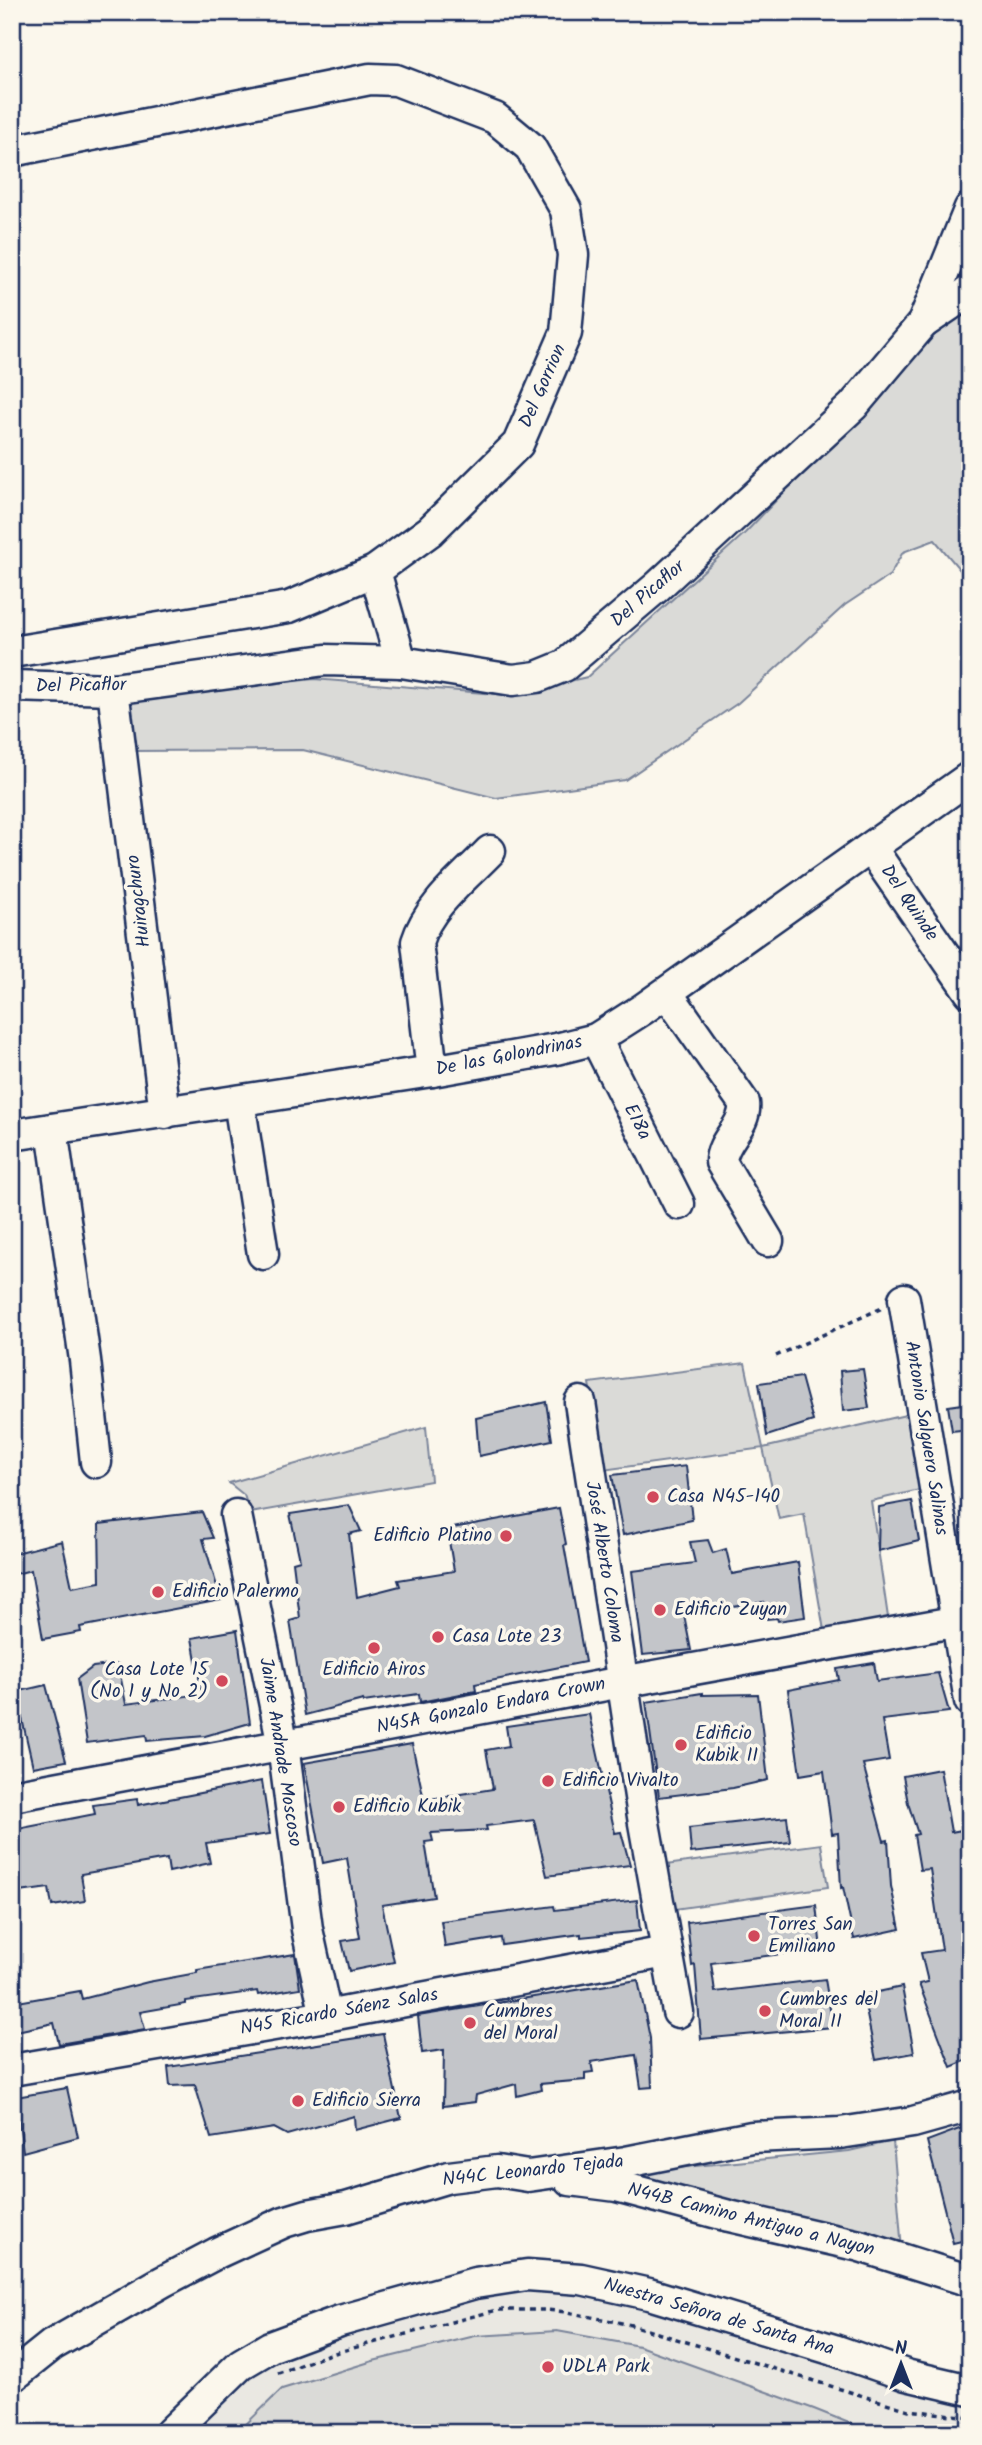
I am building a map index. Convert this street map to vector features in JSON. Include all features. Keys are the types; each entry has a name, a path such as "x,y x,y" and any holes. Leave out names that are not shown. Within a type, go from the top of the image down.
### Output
{"street":[{"name":"Del Gorrion","path":"12,151 370,79 396,80 495,118 530,147 566,210 573,255 566,333 517,444 430,531 375,570 289,607 12,652"},
{"path":"923,323 970,208"},
{"path":"923,323 970,290"},
{"name":"Del Picaflor","path":"12,686 113,689 294,662 325,660 401,662 513,680 537,677 564,666 657,587 853,406 923,323"},
{"path":"375,570 401,662"},
{"name":"Huiragchuro","path":"113,689 164,1112"},
{"name":"De las Golondrinas","path":"12,1135 432,1071 596,1039 667,993 970,777"},
{"name":"Del Quinde","path":"871,848 970,992"},
{"path":"432,1071 417,942 422,924 490,851"},
{"path":"667,993 744,1103 742,1120 723,1152 722,1162 768,1241"},
{"name":"E18a","path":"596,1039 679,1204"},
{"path":"239,1101 263,1254"},
{"path":"52,1129 85,1360 96,1462"},
{"name":"Antonio Salguero Salinas","path":"904,1299 963,1620 970,1701"},
{"name":"José Alberto Coloma","path":"580,1402 622,1682 678,2012"},
{"name":"Jaime Andrade Moscoso","path":"236,1515 283,1745 307,1929 322,2003"},
{"name":"N45A Gonzalo Endara Crown","path":"12,1796 963,1620"},
{"name":"N45 Ricardo Sáenz Salas","path":"12,2070 322,2003 666,1952"},
{"name":"N44C Leonardo Tejada","path":"12,2376 52,2345 97,2319 217,2253 284,2222 346,2208 449,2177 497,2171 528,2176 626,2162 752,2137 840,2133 914,2122 970,2106"},
{"name":"N44B Camino Antiguo a Nayon","path":"528,2176 617,2186 729,2216 860,2246 970,2281"},
{"name":"Nuestra Señora de Santa Ana","path":"170,2433 241,2364 270,2347 340,2321 475,2283 527,2275 581,2279 649,2294 834,2350 906,2375 970,2390"}],"path":[{"path":"776,1356 904,1299"},
{"path":"272,2376 327,2355 402,2333 497,2310 521,2309 567,2312 631,2325 909,2410 970,2417"}],"shaded area":[{"path":"970,308 970,582 935,540 903,552 890,575 845,605 738,703 625,780 496,798 303,750 132,751 125,699 314,679 508,695 587,677 745,533 932,337"},
{"path":"745,1363 763,1448 603,1470 589,1383"},
{"path":"910,1414 924,1489 871,1501 890,1631 826,1642 804,1514 779,1519 763,1448"},
{"path":"426,1427 431,1481 250,1513 244,1495 229,1483"},
{"path":"821,1844 828,1887 668,1910 658,1866"},
{"path":"893,2141 902,2250 623,2173 849,2151"},
{"name":"UDLA Park","path":"505,2294 574,2296 639,2309 903,2389 970,2406 970,2433 186,2433 251,2375 279,2359 410,2317"},
{"path":"557,2331 639,2346 874,2433 237,2433 282,2389 373,2361 475,2336"}],"building":[{"path":"863,1369 869,1408 843,1411 840,1371"},
{"path":"801,1377 813,1421 767,1436 759,1383"},
{"path":"546,1402 552,1440 479,1456 476,1418"},
{"path":"970,1403 970,1429 952,1431 948,1406"},
{"name":"Casa N45-140","path":"686,1466 692,1520 623,1535 612,1475"},
{"path":"912,1501 919,1541 878,1551 879,1507"},
{"path":"349,1505 361,1531 349,1534 357,1597 400,1586 398,1580 454,1571 447,1529 559,1508 585,1662 475,1684 476,1691 420,1702 419,1694 363,1700 305,1715 290,1621 300,1618 293,1562 300,1560 290,1514"},
{"path":"202,1512 213,1538 203,1539 221,1600 80,1627 81,1632 43,1639 31,1570 12,1575 12,1554 62,1541 72,1587 100,1582 99,1524"},
{"path":"708,1540 713,1553 726,1549 732,1574 798,1562 805,1617 778,1621 777,1618 767,1619 764,1602 684,1615 691,1650 643,1655 632,1571 695,1563 690,1542"},
{"path":"237,1630 250,1723 205,1736 147,1741 146,1735 87,1743 77,1679 93,1667 118,1664 126,1704 202,1694 192,1638"},
{"path":"874,1663 877,1681 938,1673 949,1712 882,1720 889,1760 863,1764 884,1841 888,1840 891,1886 900,1929 854,1939 843,1887 841,1888 838,1833 832,1834 824,1771 800,1775 788,1690 839,1680 837,1669"},
{"path":"46,1685 66,1761 33,1767 16,1692"},
{"path":"702,1693 758,1694 768,1780 733,1788 659,1797 646,1702"},
{"path":"589,1714 615,1833 621,1832 630,1865 547,1876 534,1820 486,1826 487,1830 431,1833 433,1841 425,1842 434,1897 382,1905 394,1962 349,1971 342,1941 360,1938 347,1858 323,1863 304,1763 412,1744 424,1800 493,1789 486,1750 509,1746 506,1726"},
{"path":"940,1769 951,1832 967,1829 970,1842 970,2059 951,2067 919,1984 928,1982 921,1953 942,1950 930,1869 920,1870 914,1835 918,1834 903,1776"},
{"path":"262,1781 270,1834 206,1843 210,1863 169,1872 167,1859 81,1874 85,1901 52,1906 49,1888 12,1893 12,1830 95,1814 93,1805 137,1799 138,1805"},
{"path":"787,1817 790,1842 691,1853 689,1828"},
{"path":"637,1900 640,1931 581,1937 581,1934 502,1945 501,1938 445,1947 441,1921 554,1906 555,1910"},
{"path":"816,1905 821,1949 711,1963 715,1992 825,1979 833,2027 701,2039 695,1965 692,1966 687,1922"},
{"path":"295,1954 300,1988 258,1995 257,1991 186,2001 186,2004 140,2012 145,2029 59,2044 54,2023 12,2032 12,2003 80,1991 82,1999 197,1973 197,1970"},
{"path":"638,1980 650,2038 652,2087 641,2088 636,2055 591,2062 593,2072 585,2073 585,2080 540,2084 541,2090 517,2096 516,2084 476,2095 475,2102 443,2106 444,2050 422,2053 418,2016"},
{"path":"902,1987 914,2053 876,2060 863,1995"},
{"name":"Edificio Sierra","path":"383,2034 401,2118 355,2130 354,2116 287,2135 274,2128 211,2138 195,2085 170,2086 168,2067"},
{"path":"67,2088 78,2137 23,2152 16,2097"},
{"path":"970,2125 970,2239 953,2243 927,2141"}],"place":[{"name":"Casa N45-140","path":"653,1497"},
{"name":"Edificio Platino","path":"506,1536"},
{"name":"Edificio Palermo","path":"158,1592"},
{"name":"Edificio Zuyan","path":"660,1610"},
{"name":"Casa Lote 23","path":"438,1637"},
{"name":"Edificio Airos","path":"374,1648"},
{"name":"Casa Lote 15 (No 1 y No 2)","path":"222,1681"},
{"name":"Edificio Kubik II","path":"681,1745"},
{"name":"Edificio Vivalto","path":"548,1781"},
{"name":"Edificio Kubik","path":"339,1807"},
{"name":"Torres San Emiliano","path":"754,1936"},
{"name":"Cumbres del Moral II","path":"765,2011"},
{"name":"Cumbres del Moral","path":"470,2023"},
{"name":"Edificio Sierra","path":"298,2101"},
{"name":"UDLA Park","path":"548,2367"}]}
